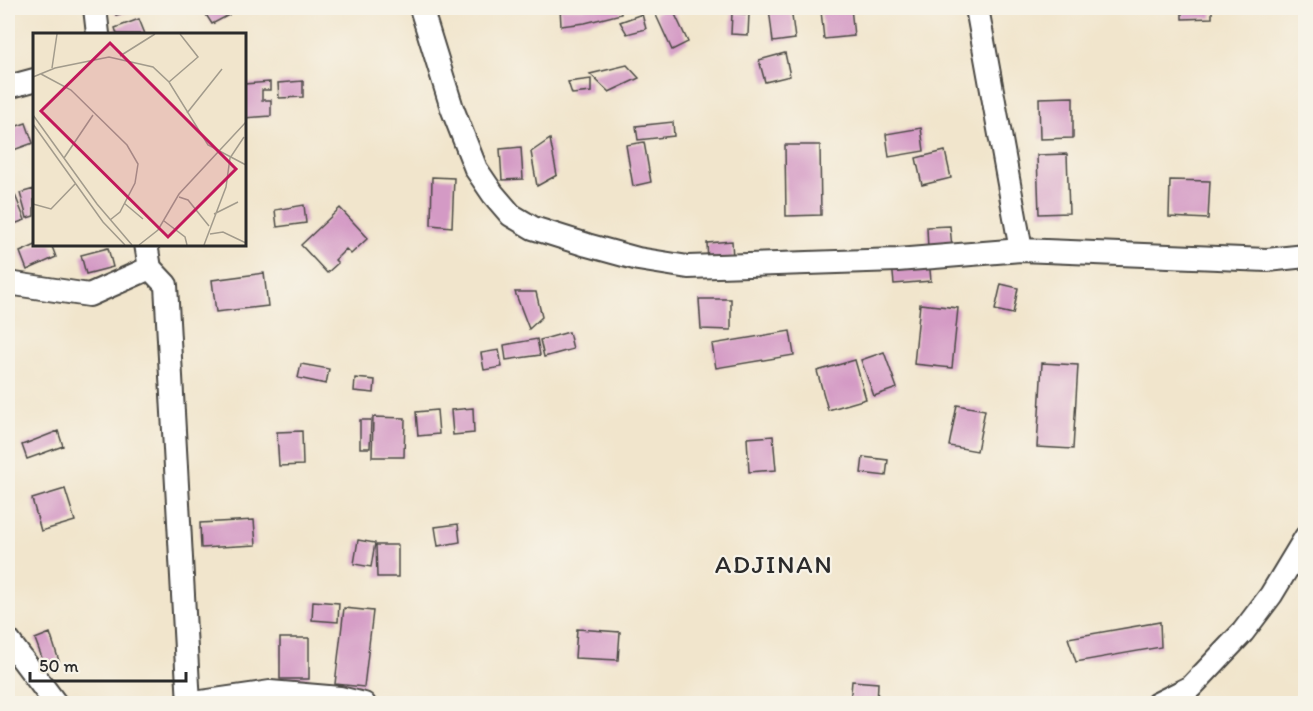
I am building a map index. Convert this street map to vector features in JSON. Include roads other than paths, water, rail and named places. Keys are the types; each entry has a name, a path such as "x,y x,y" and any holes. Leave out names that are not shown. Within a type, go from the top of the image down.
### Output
{"street":[{"path":"94,8 98,33"},
{"path":"421,8 452,108 476,169 511,215 533,228 638,259 688,267 897,260 1021,250 1267,261 1305,256"},
{"path":"977,8 1021,250"},
{"path":"8,87 33,80"},
{"path":"146,246 150,268 166,285 189,703 270,692 340,698 364,704"},
{"path":"8,283 89,295 150,268"},
{"path":"1157,704 1190,695 1271,595 1305,537"},
{"path":"8,640 56,704"}],"district":[{"name":"ADJINAN","path":"774,564"}]}
